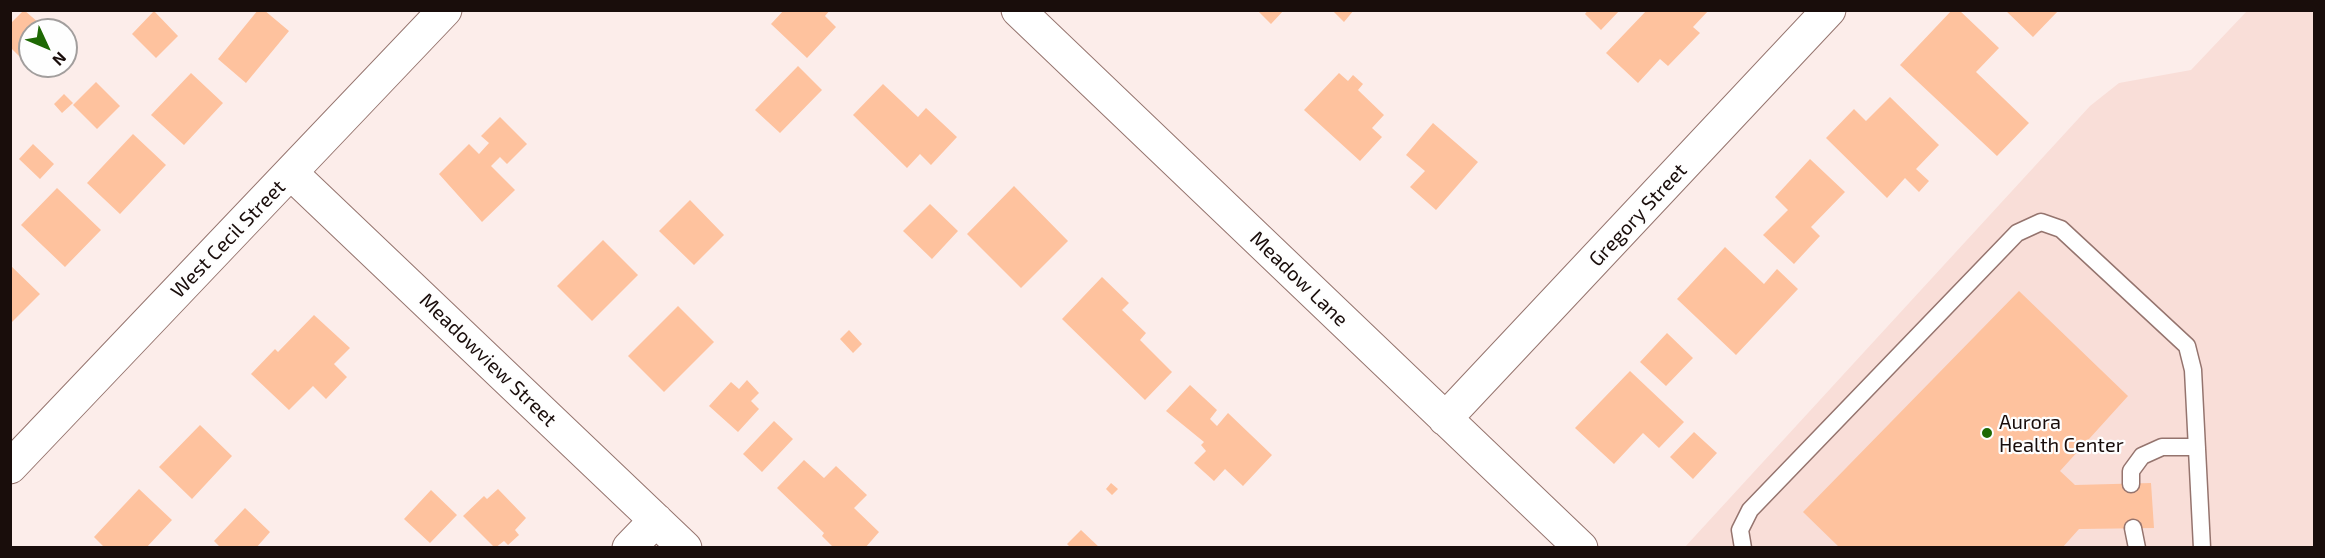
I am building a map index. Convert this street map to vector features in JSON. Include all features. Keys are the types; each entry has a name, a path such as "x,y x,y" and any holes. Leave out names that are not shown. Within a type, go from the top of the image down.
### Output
{"street":[{"name":"West Cecil Street","path":"10,467 445,10"},
{"name":"Meadow Lane","path":"1018,10 1581,548"},
{"name":"Gregory Street","path":"1445,419 1829,10"},
{"name":"Meadowview Street","path":"291,173 685,548"},
{"path":"629,548 656,520"}],"lane":[{"path":"1743,548 1740,530 1750,510 2017,233 2041,222 2061,229 2187,346 2193,370 2202,548"},
{"path":"2131,484 2131,471 2142,456 2162,447 2197,447"},
{"path":"2133,528 2136,548"}],"shaded area":[{"path":"2247,11 2314,11 2314,547 1684,548 2090,106 2119,83 2191,70"}],"building":[{"path":"24,10 33,18 18,18 18,55 10,47 10,24"},
{"path":"258,10 264,10 289,31 246,83 218,59"},
{"path":"784,10 830,10 825,16 836,27 807,58 771,24"},
{"path":"1257,10 1284,10 1271,24"},
{"path":"1332,10 1354,10 1344,22"},
{"path":"1588,10 1620,10 1601,30 1585,14"},
{"path":"1647,10 1709,10 1693,27 1700,33 1668,66 1660,59 1638,83 1606,53"},
{"path":"1952,10 1959,10 1999,48 1976,72 2029,123 1997,156 1900,65"},
{"path":"2005,10 2059,10 2033,37"},
{"path":"154,11 178,36 156,58 132,34"},
{"path":"798,66 822,90 780,133 755,110"},
{"path":"191,73 223,103 184,145 151,115"},
{"path":"1339,73 1348,81 1353,75 1363,84 1358,90 1384,115 1372,128 1382,137 1360,161 1304,110"},
{"path":"96,82 120,106 97,129 73,105"},
{"path":"883,84 918,117 926,108 957,137 931,165 920,154 907,168 853,115"},
{"path":"64,94 73,103 62,113 54,104"},
{"path":"1890,97 1939,145 1916,169 1929,181 1919,192 1905,178 1887,198 1826,138 1854,109 1866,121"},
{"path":"500,117 527,144 507,164 500,157 491,166 515,190 482,222 439,174 469,144 479,154 489,143 481,136"},
{"path":"1433,123 1478,162 1436,210 1410,187 1425,171 1406,155"},
{"path":"133,134 166,165 120,214 87,183"},
{"path":"33,144 54,164 40,179 19,159"},
{"path":"1810,159 1845,192 1811,227 1820,236 1794,264 1763,235 1788,210 1775,197"},
{"path":"1014,186 1068,241 1021,288 967,234"},
{"path":"57,188 101,230 65,267 21,225"},
{"path":"690,200 724,235 694,265 659,231"},
{"path":"930,204 958,231 932,259 903,231"},
{"path":"603,240 638,275 592,321 557,286"},
{"path":"1725,247 1764,284 1777,269 1798,289 1736,355 1677,299"},
{"path":"10,265 40,294 10,324"},
{"path":"1102,277 1129,303 1122,310 1146,333 1140,340 1172,372 1145,400 1062,319"},
{"name":"Aurora Health Center","path":"2019,291 2128,396 2060,471 2075,485 2151,483 2154,528 2079,529 2062,548 1840,548 1803,512"},
{"path":"678,306 714,342 664,392 628,356"},
{"path":"314,315 350,348 334,364 347,377 326,399 313,386 289,410 251,374 275,349 278,352"},
{"path":"849,330 862,344 853,353 840,339"},
{"path":"1667,333 1693,358 1666,386 1640,362"},
{"path":"1630,371 1684,422 1659,448 1643,433 1614,464 1575,428"},
{"path":"747,380 759,393 751,401 759,409 738,432 709,406 731,382 739,389"},
{"path":"1190,385 1217,410 1210,419 1217,426 1228,413 1272,455 1243,486 1225,469 1214,481 1194,463 1206,451 1201,445 1204,442 1166,411"},
{"path":"774,421 793,439 762,472 743,454"},
{"path":"200,425 232,456 192,499 159,467"},
{"path":"1694,432 1717,453 1693,479 1670,457"},
{"path":"804,460 824,478 836,466 867,495 854,508 879,532 865,548 834,548 822,536 824,533 777,488"},
{"path":"1111,483 1118,489 1112,495 1106,489"},
{"path":"139,489 172,520 146,548 105,548 94,537"},
{"path":"498,489 526,518 515,530 519,535 508,545 504,541 495,548 463,516 484,496 487,499"},
{"path":"431,490 457,515 430,543 404,519"},
{"path":"245,508 270,532 256,548 221,548 214,541"},
{"path":"1081,530 1100,548 1071,548 1067,544"}],"place":[{"name":"Aurora Health Center","path":"1987,433"}]}
